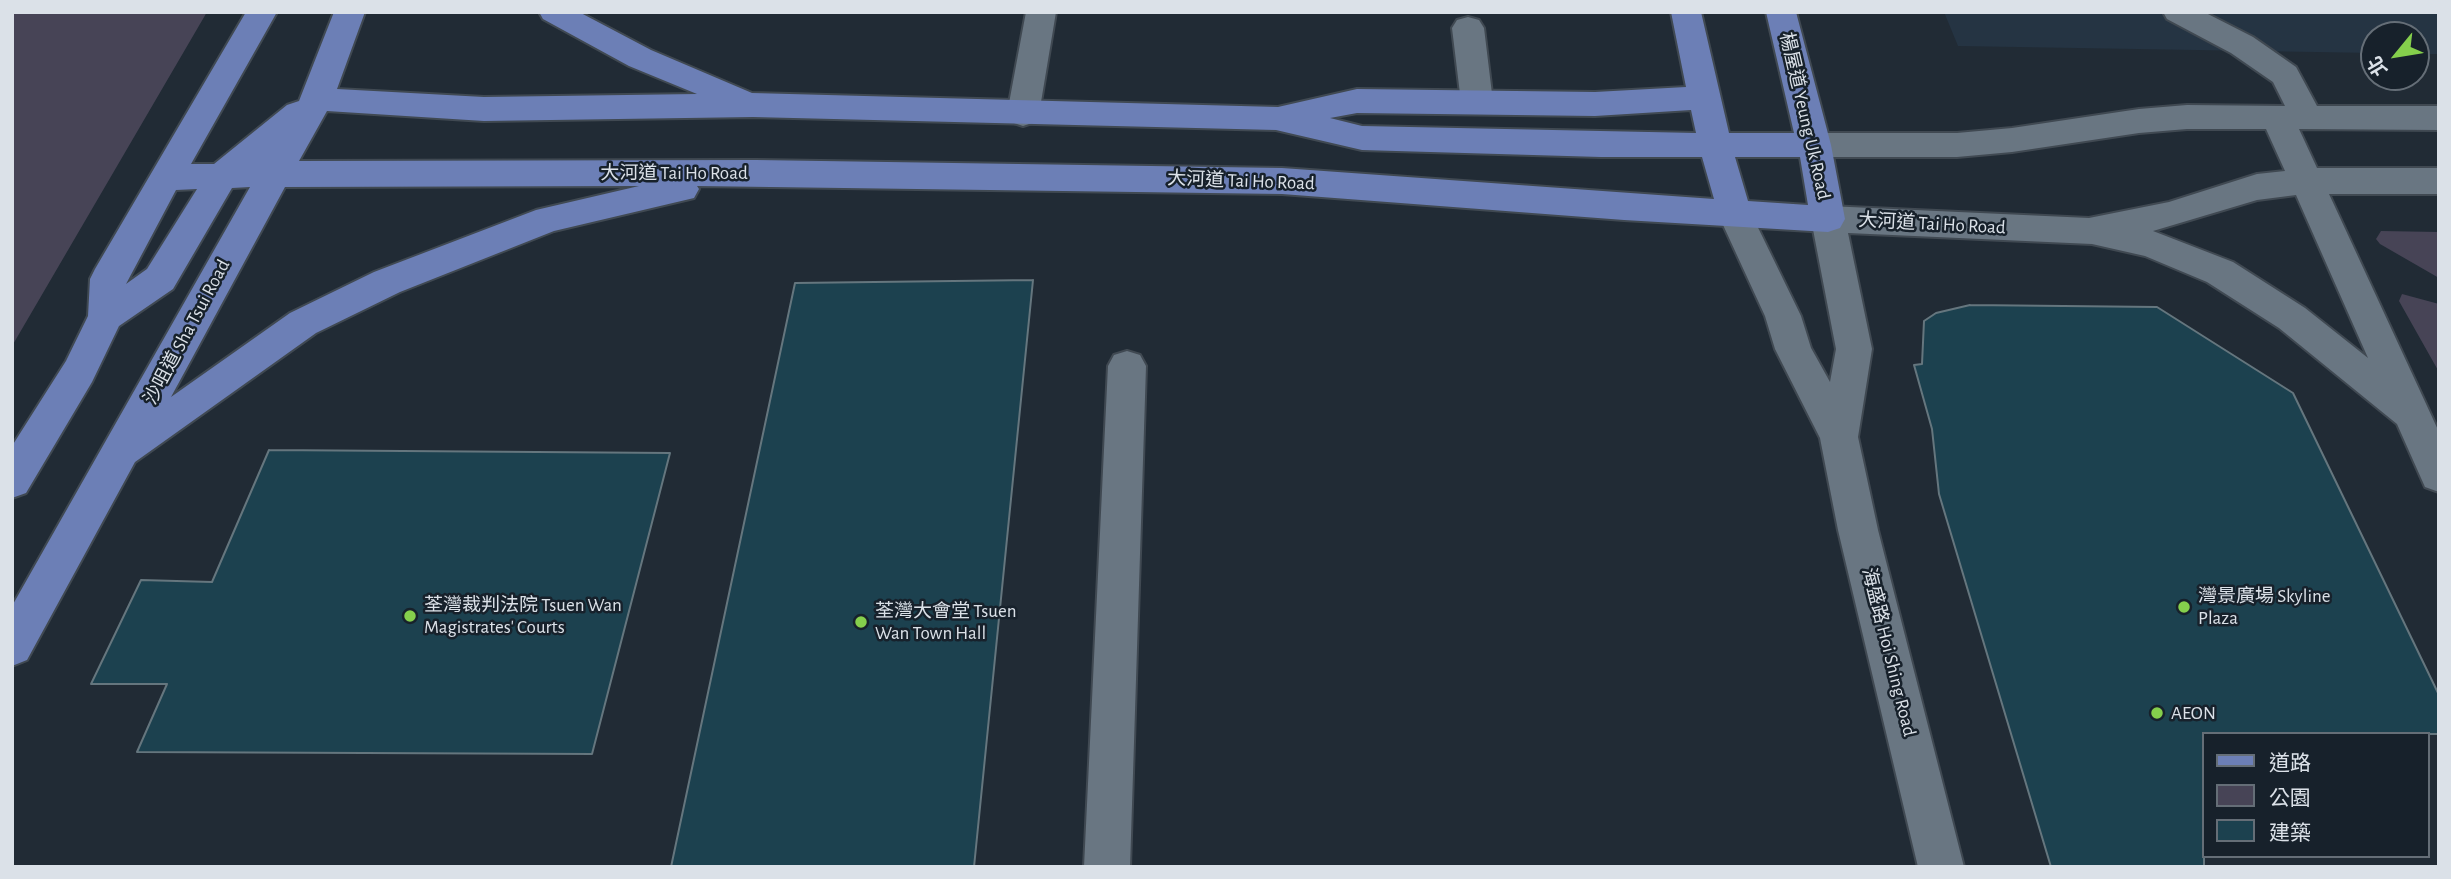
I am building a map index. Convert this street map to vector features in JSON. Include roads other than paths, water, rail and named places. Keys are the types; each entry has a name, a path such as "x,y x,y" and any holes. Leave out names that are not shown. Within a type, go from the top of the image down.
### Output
{"main road":[{"path":"12,481 79,371 106,316 108,279 262,12"},
{"name":"沙咀道 Sha Tsui Road","path":"12,646 317,99 350,12"},
{"path":"554,12 640,58 753,105"},
{"path":"1686,12 1715,145 1735,214"},
{"name":"楊屋道 Yeung Uk Road","path":"1781,12 1814,145 1828,219"},
{"path":"1276,118 1357,101 1595,104 1705,97"},
{"path":"106,316 160,279 223,175 317,99 484,108 753,105 1023,114 1276,118 1362,138 1601,145 1814,145"},
{"path":"121,454 303,323 387,282 548,219 756,173"},
{"name":"大河道 Tai Ho Road","path":"166,178 274,174 756,173 1282,181 1828,219"}],"street":[{"path":"1023,114 1041,12"},
{"path":"2178,12 2242,45 2285,75 2308,181 2439,475"},
{"path":"1468,27 1477,102"},
{"path":"1814,145 1957,145 2012,140 2139,121 2292,116 2439,118"},
{"name":"大河道 Tai Ho Road","path":"1828,219 2089,231 2173,214 2212,199 2257,187 2308,181 2439,181"},
{"name":"海盛路 Hoi Shing Road","path":"1735,214 1783,316 1793,349 1839,437 1858,530 1941,867"},
{"name":"海盛路 Hoi Shing Road","path":"1828,219 1854,349 1839,437"},
{"path":"2089,231 2151,244 2220,272 2292,318 2413,417"},
{"path":"1107,867 1127,366"}],"place":[{"name":"灣景廣場 Skyline Plaza","path":"2184,607"},
{"name":"荃灣裁判法院 Tsuen Wan Magistrates' Courts","path":"410,616"},
{"name":"荃灣大會堂 Tsuen Wan Town Hall","path":"861,622"},
{"name":"AEON","path":"2157,713"}]}
